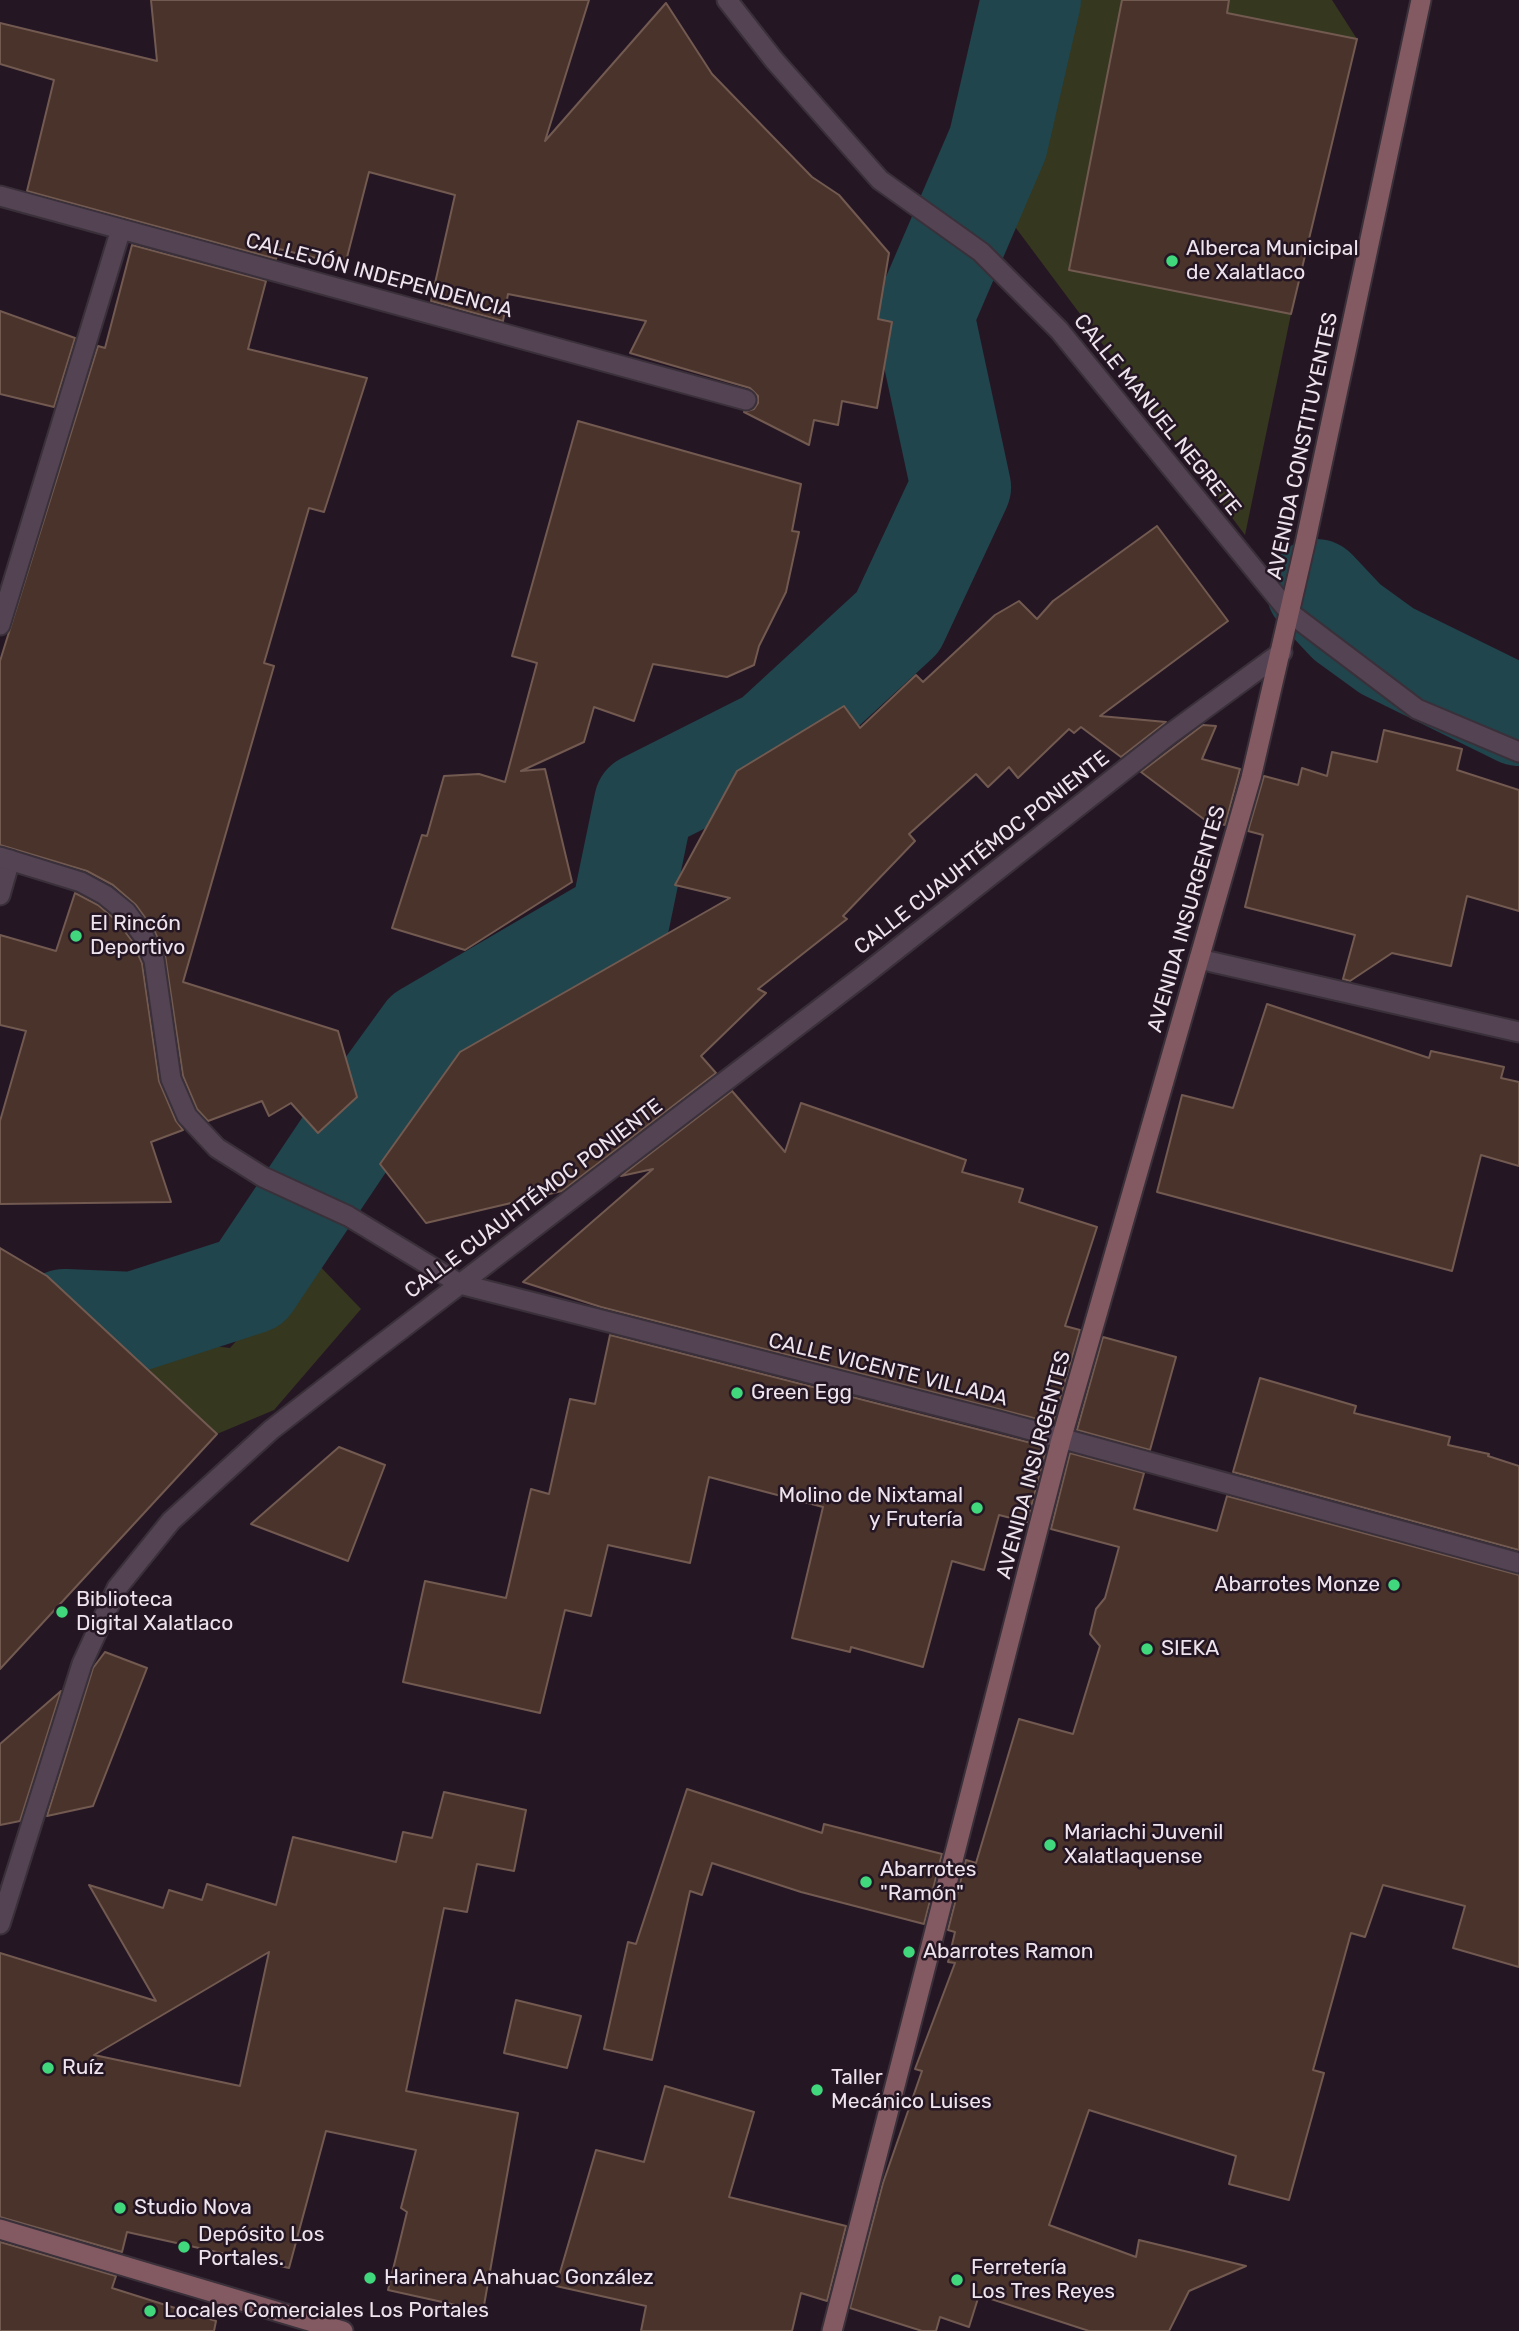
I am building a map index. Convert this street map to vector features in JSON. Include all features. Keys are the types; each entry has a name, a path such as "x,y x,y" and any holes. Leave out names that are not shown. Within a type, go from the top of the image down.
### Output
{"main road":[{"name":"AVENIDA CONSTITUYENTES","path":"1290,613 1421,0"},
{"name":"AVENIDA INSURGENTES","path":"832,2331 1061,1440 1251,778 1290,613"},
{"path":"0,2230 299,2325 343,2331"}],"street":[{"name":"CALLE MANUEL NEGRETE","path":"727,0 774,60 880,180 981,252 1059,330 1290,613 1417,709 1519,751"},
{"name":"CALLEJÓN INDEPENDENCIA","path":"0,196 746,400"},
{"path":"0,625 121,229"},
{"name":"CALLE CUAUHTÉMOC PONIENTE","path":"0,1924 82,1664 117,1588 171,1521 271,1430 868,972 1170,734 1282,652"},
{"path":"0,895 5,859"},
{"name":"CALLE VICENTE VILLADA","path":"5,859 81,882 106,895 126,912 143,935 154,960 171,1079 187,1116 217,1148 263,1177 348,1216 460,1284 1061,1440 1519,1563"},
{"path":"1199,959 1519,1032"}],"green space":[{"name":"Alberca Municipal de Xalatlaco","path":"1080,0 1332,0 1357,39 1291,314 1245,535 1001,208"},
{"path":"311,1257 361,1309 274,1410 217,1434 73,1590 0,1436 69,1354 109,1333 230,1348"}],"building":[{"path":"151,0 589,0 545,141 666,3 712,74 812,177 839,195 889,253 878,319 892,322 877,408 842,401 838,425 814,420 809,445 744,412 754,409 758,403 758,396 750,388 630,353 646,321 508,294 503,321 431,301 455,195 369,172 345,265 279,249 276,259 27,191 54,80 0,64 0,23 157,61"},
{"name":"Alberca Municipal de Xalatlaco","path":"1122,0 1229,0 1227,13 1357,39 1291,314 1069,270"},
{"path":"132,245 266,281 248,349 367,378 324,512 309,508 264,663 274,666 183,982 338,1031 357,1097 318,1133 291,1103 269,1116 262,1101 208,1121 197,1109 183,1076 165,955 154,930 136,905 113,885 87,871 0,845 0,661 98,346 105,348"},
{"path":"0,311 75,338 54,407 0,394"},
{"path":"578,421 801,484 792,531 799,532 786,592 759,646 754,665 727,677 653,664 634,721 594,707 584,742 521,771 545,769 572,882 465,950 392,928 422,835 427,836 444,776 479,774 505,782 537,663 512,656"},
{"path":"1157,526 1228,621 1100,716 1166,722 1121,757 1081,727 1074,733 1069,729 1018,778 1009,767 988,787 976,774 909,834 915,841 843,916 847,919 758,989 766,993 701,1056 716,1073 562,1191 426,1223 380,1164 460,1052 730,898 675,885 737,771 844,706 860,728 916,675 923,682 995,615 1019,601 1037,619 1053,601"},
{"path":"1203,725 1216,726 1202,759 1240,769 1225,825 1205,820 1141,772"},
{"path":"1384,730 1462,749 1457,770 1519,790 1519,911 1467,896 1451,966 1392,953 1350,981 1343,979 1355,935 1245,907 1263,835 1248,831 1264,776 1298,785 1302,768 1327,776 1332,752 1377,762"},
{"path":"75,893 98,905 117,921 132,941 142,963 159,1081 176,1121 183,1130 151,1142 171,1202 0,1204 0,1121 26,1031 0,1025 0,935 56,951"},
{"path":"1267,1004 1429,1058 1431,1051 1504,1067 1501,1078 1519,1082 1519,1166 1481,1155 1452,1271 1157,1192 1182,1095 1233,1108"},
{"path":"732,1091 785,1152 801,1103 966,1160 962,1172 1023,1189 1019,1202 1097,1227 1065,1326 1080,1330 1053,1423 601,1307 523,1282 653,1169 621,1176"},
{"path":"0,1248 47,1276 217,1434 0,1669"},
{"path":"610,1335 1047,1447 1027,1522 999,1515 984,1570 952,1561 923,1667 851,1647 850,1652 792,1638 823,1507 709,1477 690,1563 608,1545 591,1616 565,1610 540,1713 403,1682 425,1581 506,1598 531,1489 549,1494 570,1399 595,1404"},
{"path":"1103,1337 1176,1357 1150,1450 1077,1430"},
{"path":"1260,1378 1356,1406 1354,1413 1450,1437 1448,1445 1489,1454 1488,1456 1519,1466 1519,1550 1233,1472"},
{"path":"339,1447 385,1465 348,1561 251,1524"},
{"path":"1070,1453 1144,1473 1134,1509 1217,1531 1227,1496 1519,1575 1519,1967 1453,1948 1465,1906 1383,1885 1365,1937 1351,1933 1313,2070 1324,2073 1289,2200 1229,2184 1236,2156 1089,2110 1049,2225 1136,2257 1139,2240 1246,2266 1189,2291 1169,2331 1089,2331 979,2295 969,2327 940,2317 936,2331 922,2331 850,2308 883,2183 922,2071 915,2069 955,1963 948,1962 955,1932 948,1930 966,1860 976,1863 1019,1719 1073,1734 1100,1646 1090,1634 1096,1609 1105,1598 1119,1547 1051,1529"},
{"path":"105,1652 147,1668 93,1806 47,1816 93,1668"},
{"path":"61,1691 20,1821 0,1825 0,1744"},
{"path":"687,1789 822,1833 824,1824 942,1854 924,1924 801,1892 712,1863 702,1895 690,1891 652,2060 604,2049 628,1942 636,1944"},
{"path":"444,1792 526,1810 514,1871 477,1864 467,1912 444,1908 406,2091 518,2113 483,2311 388,2290 407,2212 401,2208 416,2150 326,2131 289,2268 127,2232 122,2252 0,2217 0,1953 156,2001 89,1885 163,1908 169,1890 202,1900 207,1884 276,1905 293,1837 396,1862 403,1832 432,1838","holes":["269,1952 240,2086 94,2055"]},
{"path":"516,2000 581,2016 567,2068 504,2053"},
{"path":"665,2086 754,2112 729,2197 846,2226 827,2301 801,2293 792,2331 641,2331 646,2306 556,2286 596,2150 644,2162"},
{"path":"0,2242 116,2276 112,2288 216,2321 214,2331 0,2331"}],"waterway":[{"path":"0,1390 65,1319 134,1322 251,1284 346,1142 425,1033 620,919 644,803 771,739 898,622 961,487 924,315 998,143 1031,0"},
{"path":"1316,589 1347,622 1387,651 1519,716"}],"place":[{"name":"Alberca Municipal de Xalatlaco","path":"1172,261"},
{"name":"El Rincón Deportivo","path":"76,936"},
{"name":"Green Egg","path":"737,1393"},
{"name":"Molino de Nixtamal y Frutería","path":"977,1508"},
{"name":"Abarrotes Monze","path":"1394,1585"},
{"name":"Biblioteca Digital Xalatlaco","path":"62,1612"},
{"name":"SIEKA","path":"1147,1649"},
{"name":"Mariachi Juvenil Xalatlaquense","path":"1050,1845"},
{"name":"Abarrotes \"Ramón\"","path":"866,1882"},
{"name":"Abarrotes Ramon","path":"909,1952"},
{"name":"Ruíz","path":"48,2068"},
{"name":"Taller Mecánico Luises","path":"817,2090"},
{"name":"Studio Nova","path":"120,2208"},
{"name":"Depósito Los Portales.","path":"184,2247"},
{"name":"Harinera Anahuac González","path":"370,2278"},
{"name":"Ferretería Los Tres Reyes","path":"957,2280"},
{"name":"Locales Comerciales Los Portales","path":"150,2311"}]}
